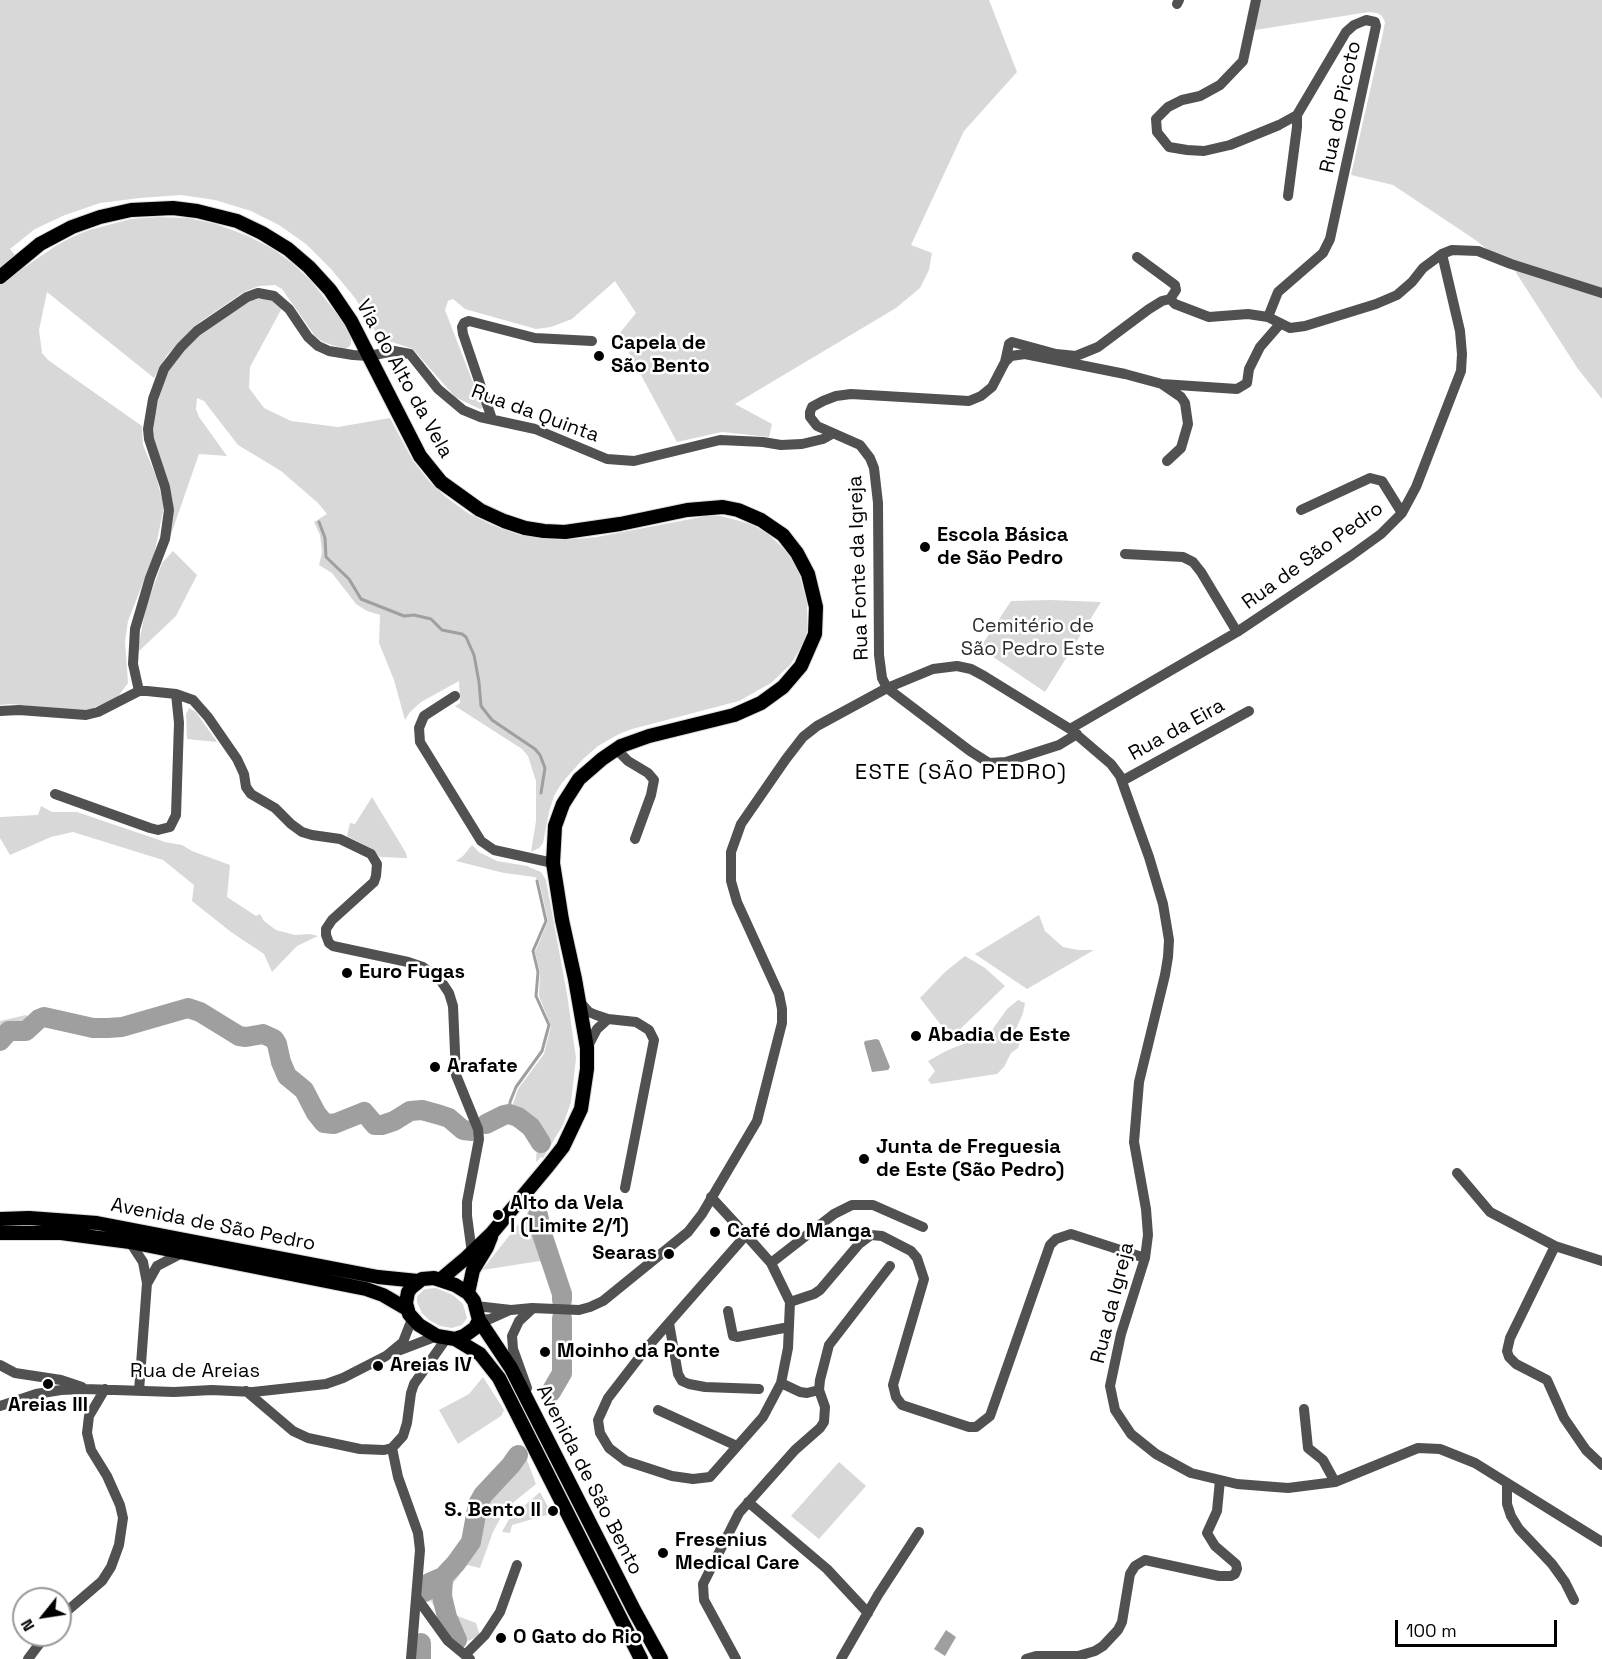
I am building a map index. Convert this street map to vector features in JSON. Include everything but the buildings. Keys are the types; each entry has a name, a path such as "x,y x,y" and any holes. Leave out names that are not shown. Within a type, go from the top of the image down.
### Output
{"main road":[{"name":"Via do Alto da Vela","path":"0,277 40,244 72,227 100,217 131,210 173,208 207,213 249,226 298,258 341,305 398,416 429,468 441,482 480,510 525,528 565,532 620,524 687,510 723,507 738,510 762,520 783,535 797,553 808,574 816,607 815,634 801,666 783,687 761,703 734,715 649,736 616,749 579,779 563,804 555,826 553,863 579,1000 586,1019 587,1069 581,1109 563,1147 492,1233"},
{"name":"Avenida de São Pedro","path":"0,1219 29,1218 97,1223 368,1275 418,1281 441,1279"},
{"name":"Avenida de São Pedro","path":"0,1233 61,1233 130,1242 366,1289 390,1298 425,1330 446,1338"},
{"path":"446,1338 470,1333 479,1320 476,1306 468,1293 441,1279 492,1233"},
{"path":"473,1270 487,1247 492,1233"},
{"path":"468,1293 473,1270 472,1253"},
{"path":"410,1314 408,1292 418,1281"},
{"name":"Avenida de São Bento","path":"479,1320 511,1368 633,1610 661,1658"},
{"name":"Avenida de São Bento","path":"446,1338 480,1354 499,1378 640,1658"}],"street":[{"path":"1257,0 1243,61 1220,85 1200,96 1168,106 1156,118 1157,132 1169,147 1204,151 1230,145 1297,115"},
{"name":"Rua do Picoto","path":"1268,317 1278,292 1323,253 1330,239 1372,51 1376,22 1366,20 1354,25 1346,32 1297,115"},
{"path":"1288,196 1297,115"},
{"path":"1170,299 1175,304 1209,316 1248,314 1268,317 1290,328 1305,326 1376,304 1397,295 1423,268 1442,254 1464,249 1478,251 1602,293"},
{"name":"Rua de São Pedro","path":"887,688 989,763 1006,762 1059,745 1074,732 1237,632 1381,534 1402,513 1416,487 1461,371 1460,331 1442,254"},
{"path":"1005,362 1009,345 1012,342 1056,354 1076,356 1098,347 1149,309 1170,299 1176,290 1175,285 1137,257"},
{"name":"Rua da Quinta","path":"139,691 133,664 135,629 146,589 165,538 168,510 165,487 150,448 148,429 158,383 173,356 197,331 247,297 258,293 274,296 280,300 308,337 318,346 341,354 369,356 394,351 410,354 449,400 463,410 480,417 535,429 595,455 623,462 720,440 781,445 823,439 832,434"},
{"path":"492,419 463,334 464,322 469,321 536,338 592,341"},
{"path":"1005,362 1011,356 1025,354 1113,371 1162,384 1237,389 1247,382 1249,369 1260,347 1280,324"},
{"name":"Rua Fonte da Igreja","path":"887,688 882,678 879,655 878,503 874,468 860,445 817,426 810,417 812,407 836,396 851,394 969,401 981,396 992,387 1005,362"},
{"path":"1162,384 1181,397 1185,403 1188,424 1181,448 1167,461"},
{"path":"1301,510 1370,478 1382,481 1402,513"},
{"path":"1125,554 1183,557 1193,562 1237,632"},
{"name":"Rua da Igreja","path":"511,1310 532,1308 579,1310 603,1301 688,1232 702,1214 757,1120 782,1023 779,994 737,902 731,881 731,852 741,824 803,737 829,718 887,688 933,669 957,666 971,669 984,676 1074,732 1112,764 1122,782 1163,904 1169,940 1165,975 1146,1051 1135,1112 1134,1142 1146,1209 1148,1235 1145,1258 1121,1334 1110,1386 1115,1410 1131,1434 1156,1454 1191,1473 1237,1484 1288,1488 1335,1482 1418,1448 1440,1449 1475,1463 1602,1542"},
{"path":"0,711 19,710 86,715 98,712 139,691 176,694 193,700 208,717 237,759 244,774 246,787 251,794 275,808 302,832 340,839 363,849 375,859 377,869 374,882 328,925 326,935 329,943 346,950 408,962 433,973 445,985 453,1006 456,1075 478,1129 479,1139 467,1202 472,1253"},
{"path":"55,794 150,828 158,830 170,827 176,815 179,723 176,694"},
{"path":"455,696 424,716 419,728 420,742 481,841 494,850 553,863"},
{"name":"Rua da Eira","path":"1122,782 1249,711"},
{"path":"616,749 654,780 635,839"},
{"path":"586,1019 636,1022 649,1030 654,1040 625,1188"},
{"path":"586,1019 597,1029"},
{"path":"587,1048 597,1029 608,1019"},
{"path":"1457,1173 1490,1212 1555,1245 1602,1261"},
{"path":"711,1197 746,1235 771,1263 790,1302 788,1348 781,1383 763,1417 710,1477 693,1479 672,1476 626,1461 609,1448 600,1433 598,1420 608,1398 669,1323 746,1235"},
{"path":"771,1263 834,1214 852,1205 873,1205 923,1227"},
{"path":"790,1302 820,1290 859,1244 871,1235 882,1236 911,1251 917,1258 924,1279 893,1385 896,1397 902,1405 969,1427 976,1427 990,1416 1050,1245 1056,1239 1071,1234 1145,1258"},
{"path":"130,1242 143,1262 147,1283 140,1391"},
{"path":"1555,1245 1510,1338 1507,1351 1509,1358 1516,1364 1547,1380 1564,1418 1586,1450 1602,1465"},
{"path":"147,1283 157,1266 182,1253"},
{"path":"736,1659 704,1600 703,1584 739,1513 795,1450 824,1422 825,1407 819,1390 822,1368 829,1345 890,1266"},
{"path":"476,1306 511,1310"},
{"path":"532,1308 516,1324 512,1343 540,1425"},
{"path":"479,1320 511,1310"},
{"path":"728,1311 733,1336 789,1327"},
{"name":"Rua de Areias","path":"386,1356 403,1342 410,1314"},
{"path":"669,1323 678,1374 682,1381 705,1387 759,1389"},
{"path":"246,1391 292,1431 308,1438 360,1449 392,1448 406,1430 414,1384 446,1338"},
{"name":"Rua de Areias","path":"0,1406 36,1394 85,1389 253,1392 326,1383 343,1378 386,1356 446,1338"},
{"path":"0,1365 15,1373 75,1383 85,1389"},
{"path":"781,1383 800,1392 819,1390"},
{"path":"72,1607 102,1581 116,1557 121,1538 123,1518 120,1505 107,1476 91,1450 87,1433 89,1416 105,1389"},
{"path":"1304,1409 1308,1448 1323,1460 1335,1482"},
{"path":"658,1410 737,1446"},
{"path":"392,1448 398,1477 418,1533 420,1566 411,1659"},
{"path":"1026,1659 1036,1656 1078,1656 1103,1646 1118,1630 1122,1622 1130,1574 1135,1566 1145,1560 1219,1576 1235,1574 1236,1564 1215,1546 1206,1533 1217,1511 1220,1480"},
{"path":"1507,1483 1507,1504 1511,1516 1519,1529 1552,1564 1574,1600"},
{"path":"748,1502 826,1569 868,1612"},
{"path":"1587,1533 1602,1531"},
{"path":"840,1659 919,1532"},
{"path":"417,1598 448,1641 467,1657 500,1612 517,1565"}],"green space":[{"path":"0,0 989,0 1017,72 964,131 911,245 932,253 929,270 920,288 896,308 735,404 772,424 769,437 722,432 677,442 619,334 636,313 615,281 572,319 551,327 536,329 465,309 453,299 448,301 445,310 485,407 480,409 455,397 413,349 386,340 377,334 355,298 306,244 279,225 251,211 215,200 181,195 140,198 100,203 65,215 35,229 10,249 25,267 70,238 89,230 131,219 188,218 216,224 248,236 273,249 292,263 312,282 343,322 351,337 351,344 344,349 323,342 315,336 282,289 275,285 259,286 244,292 200,322 167,355 154,378 47,292 39,330 42,353 48,360 142,426 143,445 156,476 164,507 154,555 128,621 125,642 128,683 117,698 88,710 0,705"},
{"path":"1258,0 1602,0 1602,399 1578,369 1515,271 1474,239 1393,185 1351,175 1383,33 1385,22 1382,16 1369,12 1255,30"},
{"path":"262,298 273,301 282,308 250,367 249,388 264,408 291,421 338,427 390,418 413,461 429,481 468,513 492,525 520,535 562,540 597,537 706,516 721,516 751,524 767,533 792,559 799,573 807,602 807,632 791,664 771,683 739,701 632,729 598,746 561,784 549,812 543,843 531,852 536,821 536,781 528,756 522,749 455,706 460,703 459,681 421,702 405,720 394,680 379,643 380,615 356,604 332,573 319,565 322,552 320,535 314,522 327,514 318,503 281,471 238,445 204,401 197,398 196,409 199,417 227,456 199,454 167,546 172,519 172,498 152,435 154,415 167,370 179,353 201,333 252,300"},
{"path":"173,551 197,575 176,616 137,653 146,607 162,563"},
{"name":"Cemitério de São Pedro Este","path":"1011,601 1101,602 1045,692 980,648"},
{"path":"189,708 196,712 217,742 187,739 186,714"},
{"path":"372,797 407,858 380,857 372,849 347,836 350,823 355,824"},
{"path":"41,806 52,812 77,812 165,842 182,845 230,865 227,897 256,916 260,914 264,921 276,930 295,935 318,936 297,946 272,972 264,954 231,932 192,901 194,885 163,860 73,832 51,837 10,855 0,838 0,817 38,815"},
{"path":"472,845 479,852 497,861 527,866 541,872 546,880 576,1058 571,1102 563,1125 543,1158 541,1157 536,1162 537,1145 543,1143 541,1136 526,1119 510,1113 518,1089 544,1054 551,1026 539,996 540,972 535,952 548,921 539,881 535,877 504,873 456,861"},
{"path":"1039,915 1045,931 1063,947 1094,950 1027,989 975,954"},
{"path":"965,956 985,968 1005,986 951,1038 920,998 945,972"},
{"path":"1018,1000 1025,1003 1013,1036 1020,1042 1018,1048 1011,1053 1004,1067 997,1074 931,1084 928,1080 935,1071 928,1061 990,1033 1007,1009"},
{"path":"26,1015 32,1022 27,1026 7,1027 0,1035 0,1021"},
{"path":"532,1207 538,1236 559,1300 555,1300 548,1276 540,1261 482,1270"},
{"path":"436,1288 453,1295 463,1304 467,1318 462,1325 452,1328 440,1326 422,1313 417,1296 425,1289"},
{"path":"483,1377 504,1410 501,1416 458,1444 439,1410 469,1394"},
{"path":"521,1444 536,1484 509,1506 500,1519 480,1568 467,1565 446,1593 450,1613 476,1623 480,1636 465,1642 458,1641 452,1636 427,1595 424,1584 426,1575 435,1574 468,1538 474,1507 473,1498 481,1485 513,1457"},
{"path":"839,1462 866,1486 819,1539 791,1516"},
{"path":"540,1492 554,1513 512,1525 510,1533 502,1532 509,1519"}],"shaded area":[{"path":"879,1040 890,1067 888,1070 872,1072 864,1043"},
{"path":"946,1630 956,1637 945,1656 934,1649"}],"waterway":[{"path":"319,522 325,538 326,557 349,579 361,599 404,616 414,615 431,619 442,630 466,637 474,655 481,706 492,720 535,749 540,755 545,768 541,793"},
{"path":"509,1114 510,1102 516,1087 542,1051 549,1025 536,996 538,972 533,951 546,921 537,881"},
{"path":"0,1041 9,1031 26,1031 44,1017 93,1028 108,1028 122,1027 188,1008 200,1012 239,1036 263,1034 274,1039 287,1076 304,1090 324,1123 334,1124 364,1112 375,1125 382,1125 410,1111 422,1110 449,1118 463,1130 472,1131"},
{"path":"486,1124 504,1115 518,1117 531,1127 541,1143"},
{"path":"538,1215 562,1300"},
{"path":"551,1392 562,1373 562,1318"},
{"path":"457,1640 447,1617 442,1596 443,1577 471,1542 478,1504 483,1495 518,1455"},
{"path":"425,1592 429,1583 443,1577"},
{"path":"421,1643 421,1659"}],"place":[{"name":"Capela de São Bento","path":"599,356"},
{"name":"Escola Básica de São Pedro","path":"925,547"},
{"name":"Euro Fugas","path":"347,973"},
{"name":"Abadia de Este","path":"916,1036"},
{"name":"Arafate","path":"435,1067"},
{"name":"Junta de Freguesia de Este (São Pedro)","path":"864,1159"},
{"name":"Alto da Vela I (Limite 2/1)","path":"498,1215"},
{"name":"Café do Manga","path":"715,1232"},
{"name":"Searas","path":"669,1254"},
{"name":"Moinho da Ponte","path":"545,1352"},
{"name":"Areias IV","path":"378,1366"},
{"name":"Areias III","path":"48,1384"},
{"name":"S. Bento II","path":"553,1511"},
{"name":"Fresenius Medical Care","path":"663,1553"},
{"name":"O Gato do Rio","path":"501,1638"}],"district":[{"name":"ESTE (SÃO PEDRO)","path":"961,773"}]}
